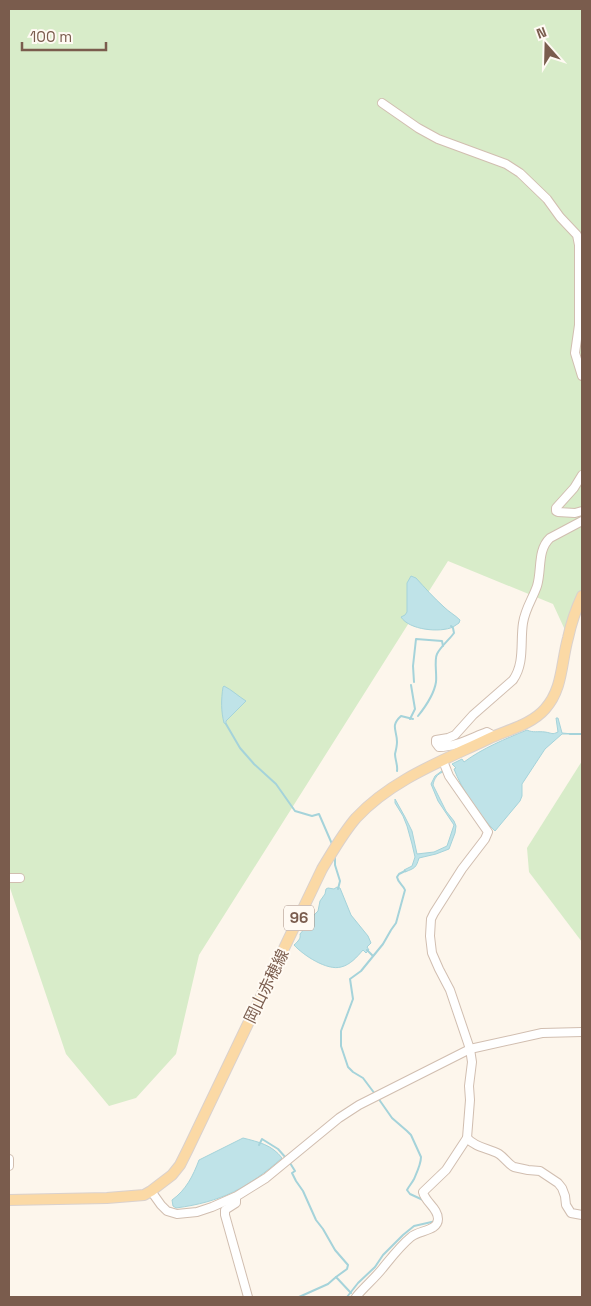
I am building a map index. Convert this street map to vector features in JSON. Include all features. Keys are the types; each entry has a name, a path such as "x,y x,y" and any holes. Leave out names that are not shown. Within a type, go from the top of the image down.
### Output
{"main road":[{"name":"岡山赤穂線","path":"9,1200 107,1198 144,1195 172,1175 180,1164 322,868 344,834 356,818 376,799 406,778 536,717 544,710 557,691 568,638 582,596"}],"street":[{"path":"382,103 438,140 506,164 520,173 547,199 560,217 577,235 580,245 579,325 576,353 582,376"},
{"path":"582,475 574,488 556,508 556,511 575,513 582,511"},
{"path":"494,736 486,732 445,747 438,747 436,743 436,740 455,735 473,715 513,680 518,673 521,664 525,613 537,584 542,551 546,541 582,522"},
{"path":"356,1297 412,1236 434,1228 437,1224 437,1214 424,1197 423,1192 446,1170 467,1138 472,1062 470,1048 450,990 438,969 432,953 430,936 434,913 488,832 449,776 443,760"},
{"path":"9,878 20,878"},
{"path":"152,1191 167,1211 177,1214 197,1212 212,1207 236,1197 266,1178 339,1118 359,1105 470,1048 542,1033 582,1032"},
{"path":"467,1138 474,1145 499,1154 514,1167 543,1172 562,1188 566,1205 571,1212 582,1215"},
{"path":"9,1159 9,1166"},
{"path":"236,1197 236,1202 225,1210 224,1215 248,1297"}],"green space":[{"path":"9,9 582,9 582,588 565,630 553,604 448,561 199,955 176,1054 136,1098 109,1106 66,1054 9,885"},
{"path":"582,761 582,942 529,872 527,848"}],"water":[{"path":"411,576 416,578 440,604 460,620 459,623 447,629 433,630 411,625 405,621 401,617 407,612 407,583"},
{"path":"224,686 246,701 226,721 226,724 224,723 222,710"},
{"path":"556,718 558,718 562,733 573,734 562,734 545,749 522,784 520,801 495,831 483,818 461,785 454,769 456,768 452,764 462,759 464,762 486,748 527,730 556,733 558,732"},
{"path":"443,770 436,777 433,785 446,811 454,821 456,826 455,833 449,849 419,858 415,867 405,872 404,870 412,866 415,857 407,826 395,803 395,799 412,831 417,854 434,852 447,846 454,825 438,801 431,784 435,776"},
{"path":"340,888 351,915 368,936 371,943 367,947 369,950 366,953 363,950 347,964 335,968 316,961 294,945 318,911 320,901 326,889"},
{"path":"243,1138 269,1147 282,1158 270,1169 233,1192 207,1202 176,1208 173,1206 172,1200 188,1182 199,1160"}],"waterway":[{"path":"418,716 427,704 433,691 436,682 436,657 454,633 451,626"},
{"path":"414,682 413,666 416,639 442,641 443,646"},
{"path":"410,719 415,709 411,685"},
{"path":"397,771 395,725 401,716 413,719"},
{"path":"226,724 240,748 276,784 295,811 312,816 319,814 332,844"},
{"path":"570,734 582,734"},
{"path":"335,855 335,865 340,881 338,889"},
{"path":"375,1094 363,1078 348,1067 341,1046 341,1031 353,999 350,979 361,971 383,944 396,923 405,890 397,877 405,871"},
{"path":"367,950 373,956"},
{"path":"378,1098 392,1118 411,1135 421,1157 420,1165 407,1190 410,1194 423,1200"},
{"path":"259,1145 262,1139 278,1149 286,1158"},
{"path":"290,1163 295,1171 292,1173 303,1191 316,1220 335,1250 348,1265 347,1269 336,1277 351,1293"},
{"path":"347,1297 403,1235 414,1226 436,1221"},
{"path":"299,1297 328,1284 336,1277"}]}
